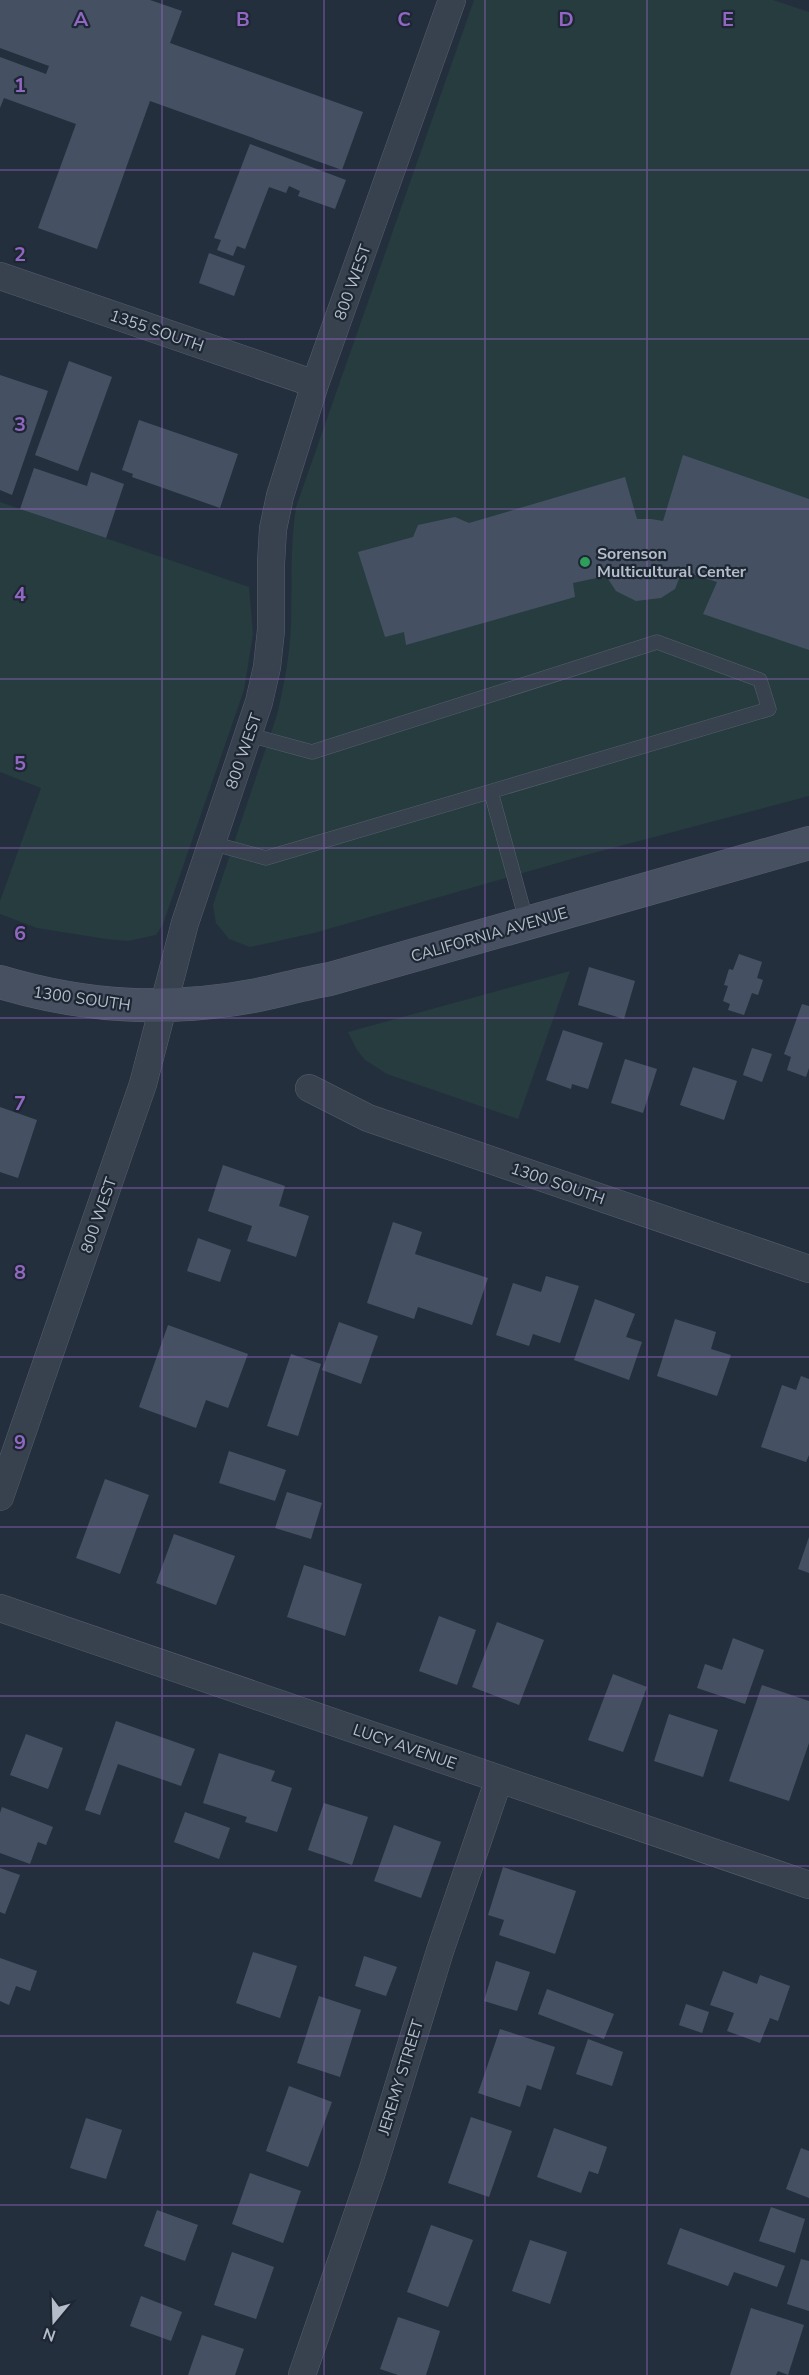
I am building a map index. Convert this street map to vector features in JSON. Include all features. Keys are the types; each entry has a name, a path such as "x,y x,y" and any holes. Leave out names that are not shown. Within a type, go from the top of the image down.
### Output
{"main road":[{"name":"CALIFORNIA AVENUE","path":"165,1005 256,995 287,989 809,843"},
{"name":"1300 SOUTH","path":"0,982 99,1004 165,1005"}],"street":[{"name":"800 WEST","path":"0,1497 143,1084 185,922 259,702 270,639 273,529 280,496 315,384 452,0"},
{"name":"1355 SOUTH","path":"0,276 315,384"},
{"name":"1300 SOUTH","path":"309,1088 368,1118 809,1269"},
{"name":"LUCY AVENUE","path":"0,1608 809,1885"},
{"name":"JEREMY STREET","path":"302,2375 372,2172 440,1951 499,1779"}],"lane":[{"path":"212,843 266,858 769,710 759,680 657,642 312,752 249,735"},
{"path":"491,792 527,923"}],"green space":[{"path":"474,0 773,0 809,12 809,796 582,856 314,933 250,947 229,939 216,923 213,905 277,715 282,693 290,635 292,551 296,507"},
{"path":"0,502 249,587 253,634 244,690 163,924 156,935 128,941 106,939 37,928 0,914 0,901 41,788 0,772"},
{"path":"570,971 518,1119 387,1074 365,1060 348,1032"}],"building":[{"path":"0,0 150,0 182,11 170,43 363,112 342,170 150,101 97,249 38,228 76,124 4,98 0,108 0,57 46,74 49,66 0,48"},
{"path":"250,144 346,180 335,209 298,196 300,191 289,186 286,193 269,187 245,249 237,246 233,256 217,250 221,240 214,238"},
{"path":"209,253 245,266 234,296 199,283"},
{"path":"69,361 112,377 78,471 35,455"},
{"path":"0,375 48,391 12,495 0,490"},
{"path":"139,420 238,454 220,508 132,477 133,474 122,470"},
{"name":"Sorenson Multicultural Center","path":"683,455 809,499 809,650 703,614 717,582 682,571 675,589 661,598 636,601 616,591 606,576 573,583 575,597 406,645 404,632 385,637 358,552 413,537 418,525 455,517 469,523 625,477 637,519 663,521"},
{"path":"34,468 87,486 91,472 124,484 106,538 20,509"},
{"path":"739,954 762,962 757,978 763,980 758,995 752,993 744,1015 728,1010 730,1004 723,1001 728,986 724,985 729,969 733,970"},
{"path":"589,967 635,981 624,1019 578,1005"},
{"path":"802,1004 809,1006 809,1068 806,1077 787,1070 791,1057 784,1054"},
{"path":"563,1030 603,1043 588,1089 572,1084 571,1089 546,1080"},
{"path":"752,1048 772,1054 762,1082 743,1075"},
{"path":"625,1059 657,1069 643,1113 611,1103"},
{"path":"693,1067 737,1081 724,1120 680,1105"},
{"path":"0,1107 37,1120 18,1178 0,1172"},
{"path":"223,1165 285,1186 279,1206 309,1216 296,1257 247,1241 252,1226 208,1211"},
{"path":"393,1222 422,1232 415,1254 488,1278 472,1325 418,1307 414,1319 367,1303"},
{"path":"198,1238 231,1250 220,1282 187,1271"},
{"path":"546,1276 579,1286 560,1343 533,1334 529,1346 496,1335 513,1283 541,1292"},
{"path":"595,1299 635,1314 626,1337 642,1342 629,1380 574,1360"},
{"path":"675,1319 716,1332 711,1349 731,1355 717,1396 657,1376"},
{"path":"339,1322 378,1336 361,1384 322,1370"},
{"path":"168,1325 248,1354 228,1408 206,1400 196,1428 139,1407"},
{"path":"291,1354 321,1364 298,1436 267,1426"},
{"path":"801,1376 809,1379 809,1455 806,1462 761,1447 782,1385 796,1390"},
{"path":"229,1451 286,1470 275,1501 219,1483"},
{"path":"105,1479 149,1495 120,1574 76,1558"},
{"path":"287,1492 322,1503 311,1539 275,1528"},
{"path":"174,1534 235,1556 216,1605 156,1583"},
{"path":"809,1537 809,1573 798,1569"},
{"path":"304,1565 362,1584 345,1636 287,1617"},
{"path":"439,1616 476,1630 457,1685 419,1671"},
{"path":"497,1622 544,1640 519,1705 472,1687"},
{"path":"733,1638 764,1650 745,1704 697,1688 705,1664 722,1670"},
{"path":"613,1674 647,1687 623,1752 588,1740"},
{"path":"762,1685 809,1701 809,1743 789,1801 729,1781"},
{"path":"669,1714 718,1730 703,1777 654,1761"},
{"path":"116,1721 195,1749 181,1786 118,1764 100,1815 85,1810"},
{"path":"26,1734 63,1748 48,1789 10,1775"},
{"path":"219,1753 275,1771 271,1781 292,1788 277,1832 245,1822 247,1817 203,1803"},
{"path":"324,1803 368,1817 352,1865 308,1850"},
{"path":"2,1807 53,1827 46,1845 38,1842 30,1864 0,1853"},
{"path":"185,1812 230,1828 219,1859 174,1842"},
{"path":"394,1825 441,1842 421,1898 374,1881"},
{"path":"503,1867 576,1891 555,1954 499,1935 504,1920 488,1915"},
{"path":"0,1868 20,1875 5,1914 0,1912"},
{"path":"253,1952 297,1966 280,2018 236,2003"},
{"path":"364,1956 397,1967 386,1996 355,1986"},
{"path":"0,1958 37,1971 30,1991 16,1986 9,2005 0,2001"},
{"path":"496,1961 530,1972 517,2011 484,2001"},
{"path":"723,1971 757,1984 760,1975 790,1986 778,2021 770,2018 760,2043 727,2031 734,2013 710,2005"},
{"path":"547,1989 614,2014 604,2039 538,2014"},
{"path":"319,1996 361,2010 340,2077 297,2063"},
{"path":"686,2004 709,2012 702,2033 679,2025"},
{"path":"500,2029 555,2047 541,2090 527,2085 520,2107 478,2093"},
{"path":"588,2039 623,2052 612,2086 576,2074"},
{"path":"289,2086 332,2102 308,2167 266,2151"},
{"path":"471,2117 512,2131 489,2197 448,2183"},
{"path":"86,2118 122,2130 106,2179 70,2168"},
{"path":"554,2128 607,2147 598,2174 589,2171 581,2193 537,2177"},
{"path":"801,2148 809,2151 809,2198 786,2189"},
{"path":"250,2173 301,2191 283,2243 232,2224"},
{"path":"771,2207 805,2219 795,2253 759,2241"},
{"path":"157,2210 198,2225 185,2261 144,2246"},
{"path":"431,2225 473,2240 448,2307 407,2292"},
{"path":"680,2228 785,2266 777,2287 734,2272 728,2286 667,2264"},
{"path":"530,2240 567,2252 550,2304 512,2291"},
{"path":"232,2252 274,2267 256,2319 214,2305"},
{"path":"801,2259 809,2261 809,2311 787,2304"},
{"path":"141,2296 182,2312 171,2341 130,2326"},
{"path":"751,2308 804,2325 788,2375 778,2371 776,2375 730,2375"},
{"path":"398,2317 440,2331 426,2375 398,2375 380,2369"},
{"path":"202,2335 244,2349 235,2375 188,2375"}],"place":[{"name":"Sorenson Multicultural Center","path":"585,562"}]}
